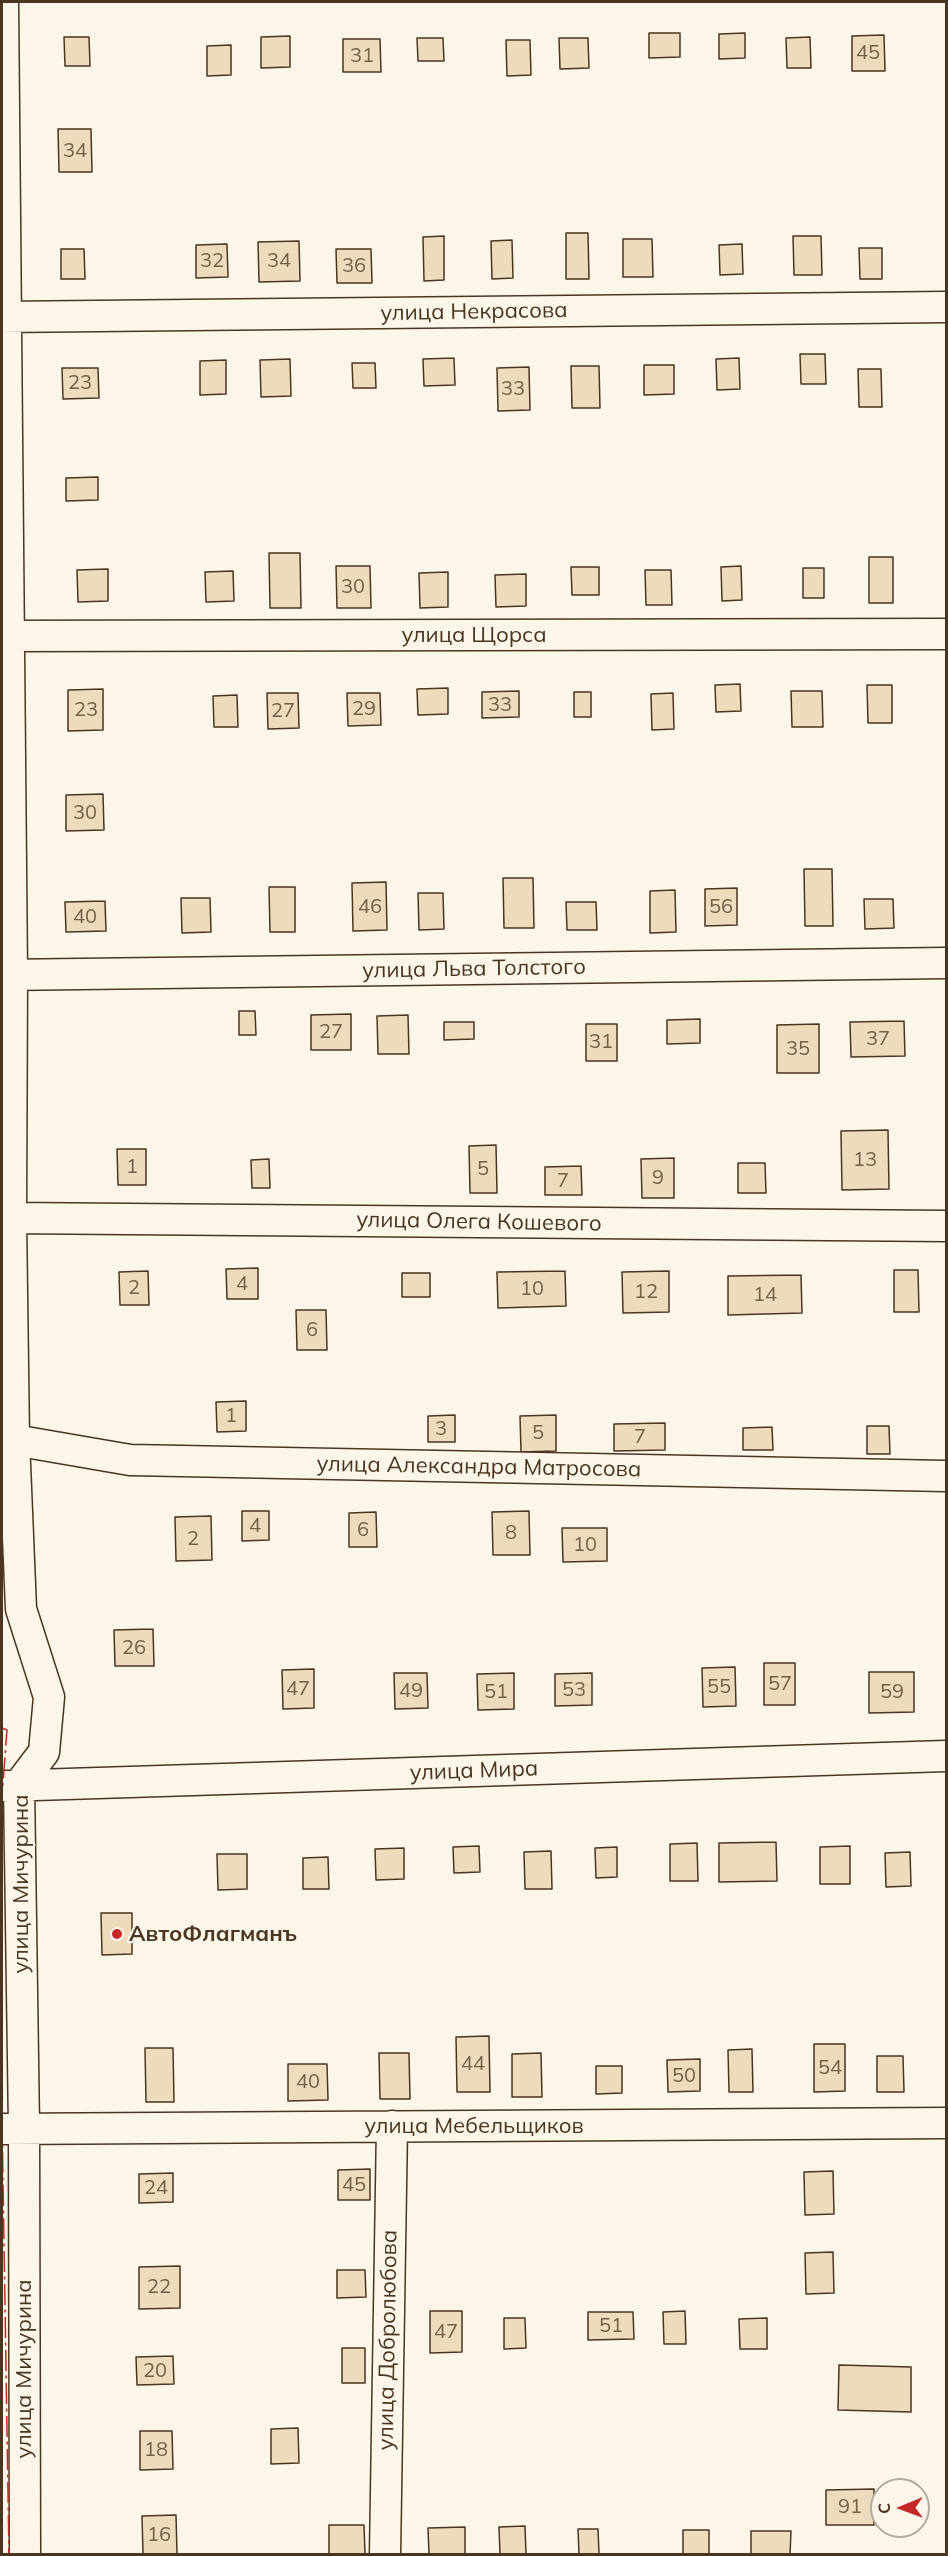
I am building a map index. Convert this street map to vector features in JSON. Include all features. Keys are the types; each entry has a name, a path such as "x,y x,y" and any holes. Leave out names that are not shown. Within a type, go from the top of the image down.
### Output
{"street":[{"name":"улица Мичурина","path":"3,2 7,975 11,1218 7,1363 14,1440 21,1609 49,1697 44,1752 10,1786 13,2128 25,2554"},
{"name":"улица Некрасова","path":"4,317 946,307"},
{"name":"улица Щорса","path":"5,636 946,634"},
{"name":"улица Льва Толстого","path":"7,975 946,963"},
{"name":"улица Олега Кошевого","path":"11,1218 946,1226"},
{"name":"улица Александра Матросова","path":"14,1440 130,1460 946,1476"},
{"name":"улица Мира","path":"10,1786 946,1756"},
{"name":"улица Мебельщиков","path":"13,2128 946,2123"},
{"name":"улица Добролюбова","path":"385,2554 392,2126"}],"building":[{"path":"649,33 680,33 680,57 649,58"},
{"path":"745,33 745,58 719,59 719,34"},
{"path":"884,35 885,71 852,71 852,36"},
{"path":"290,36 290,67 261,68 261,37"},
{"path":"64,37 89,37 90,66 65,66"},
{"path":"810,37 811,68 787,68 786,38"},
{"path":"417,38 443,38 444,61 418,61"},
{"path":"559,38 588,38 589,68 560,69"},
{"path":"343,39 380,39 381,72 343,72"},
{"path":"506,40 530,40 531,75 507,76"},
{"path":"231,45 231,75 207,76 207,46"},
{"path":"58,129 91,129 92,172 59,172"},
{"path":"566,233 588,233 589,279 566,279"},
{"path":"444,236 444,280 424,281 423,237"},
{"path":"793,236 821,236 822,275 794,275"},
{"path":"623,239 652,239 653,277 623,277"},
{"path":"512,240 513,278 492,279 491,241"},
{"path":"299,241 300,281 259,282 258,242"},
{"path":"227,244 228,277 196,278 196,245"},
{"path":"742,244 743,274 720,275 719,245"},
{"path":"859,248 882,248 882,279 860,279"},
{"path":"61,249 84,249 85,279 61,279"},
{"path":"336,249 371,249 372,283 337,283"},
{"path":"800,354 825,354 826,384 801,384"},
{"path":"454,358 455,385 424,386 423,359"},
{"path":"739,358 740,389 717,390 716,359"},
{"path":"290,359 291,396 261,397 260,360"},
{"path":"226,360 226,394 200,395 200,361"},
{"path":"352,363 375,363 376,388 353,388"},
{"path":"644,365 674,365 674,394 644,395"},
{"path":"571,366 599,366 600,408 572,408"},
{"path":"529,367 530,410 498,411 497,368"},
{"path":"62,368 98,368 99,398 63,399"},
{"path":"858,369 881,369 882,407 859,407"},
{"path":"98,477 98,500 66,501 66,478"},
{"path":"269,553 300,553 301,608 270,608"},
{"path":"869,557 893,557 893,603 869,603"},
{"path":"336,566 370,566 371,608 337,608"},
{"path":"741,566 742,600 722,601 721,567"},
{"path":"571,567 599,567 599,595 572,595"},
{"path":"803,568 824,568 824,598 803,598"},
{"path":"108,569 108,601 78,602 77,570"},
{"path":"645,570 671,570 672,605 646,605"},
{"path":"233,571 234,601 206,602 205,572"},
{"path":"448,572 448,607 420,608 419,573"},
{"path":"526,574 526,606 496,607 495,575"},
{"path":"740,684 741,711 716,712 715,685"},
{"path":"867,685 892,685 892,723 868,723"},
{"path":"448,688 448,714 418,715 417,689"},
{"path":"103,689 103,730 68,731 68,690"},
{"path":"519,691 519,717 482,718 482,692"},
{"path":"791,691 822,691 823,727 792,727"},
{"path":"574,692 591,692 591,717 574,717"},
{"path":"267,693 298,693 299,728 268,729"},
{"path":"347,693 380,693 381,725 348,726"},
{"path":"673,693 674,729 652,730 651,694"},
{"path":"237,695 238,727 214,727 213,696"},
{"path":"103,794 104,830 66,831 66,795"},
{"path":"804,869 832,869 833,926 805,926"},
{"path":"503,878 533,878 534,928 504,928"},
{"path":"386,882 387,930 353,931 352,883"},
{"path":"269,887 295,887 295,932 270,932"},
{"path":"737,888 737,925 705,926 705,889"},
{"path":"675,890 676,932 650,933 650,891"},
{"path":"418,893 443,893 444,929 419,930"},
{"path":"181,898 210,898 211,932 182,933"},
{"path":"864,899 893,899 894,928 865,929"},
{"path":"105,901 106,931 66,932 65,902"},
{"path":"566,902 596,902 597,930 567,930"},
{"path":"239,1011 255,1011 256,1035 239,1035"},
{"path":"351,1014 351,1050 311,1050 311,1015"},
{"path":"408,1015 409,1054 378,1054 377,1016"},
{"path":"700,1019 700,1043 667,1044 667,1020"},
{"path":"904,1021 905,1056 851,1057 850,1022"},
{"path":"444,1022 474,1022 474,1039 444,1040"},
{"path":"586,1024 617,1024 617,1061 586,1061"},
{"path":"819,1024 819,1073 777,1073 777,1025"},
{"path":"888,1130 889,1189 842,1190 841,1131"},
{"path":"496,1145 497,1193 470,1193 469,1146"},
{"path":"117,1149 146,1149 146,1185 118,1185"},
{"path":"674,1158 674,1198 642,1198 641,1159"},
{"path":"269,1159 270,1188 252,1188 251,1160"},
{"path":"738,1163 765,1163 766,1193 738,1193"},
{"path":"581,1166 582,1195 545,1195 545,1167"},
{"path":"258,1268 258,1299 227,1299 226,1269"},
{"path":"894,1270 918,1270 919,1312 894,1312"},
{"path":"148,1271 149,1305 120,1305 119,1272"},
{"path":"565,1271 566,1306 498,1308 497,1272"},
{"path":"669,1271 669,1312 623,1313 622,1272"},
{"path":"402,1273 430,1273 430,1297 402,1297"},
{"path":"801,1275 802,1313 728,1315 728,1276"},
{"path":"296,1310 326,1310 327,1350 297,1350"},
{"path":"246,1401 246,1431 217,1432 216,1402"},
{"path":"455,1415 455,1442 428,1442 428,1416"},
{"path":"556,1415 556,1451 521,1452 520,1416"},
{"path":"665,1423 665,1450 614,1451 614,1424"},
{"path":"867,1426 889,1426 890,1454 867,1454"},
{"path":"772,1427 773,1450 743,1450 743,1428"},
{"path":"242,1511 269,1511 269,1540 242,1541"},
{"path":"529,1511 530,1555 493,1555 492,1512"},
{"path":"376,1512 377,1547 349,1547 349,1513"},
{"path":"211,1516 212,1560 176,1561 175,1517"},
{"path":"562,1528 607,1528 607,1561 563,1562"},
{"path":"153,1629 154,1666 115,1666 114,1630"},
{"path":"764,1663 795,1663 795,1705 764,1705"},
{"path":"735,1667 736,1706 703,1707 702,1668"},
{"path":"314,1669 314,1708 283,1709 282,1670"},
{"path":"869,1672 914,1672 914,1712 869,1713"},
{"path":"394,1673 427,1673 428,1708 395,1709"},
{"path":"514,1673 514,1709 478,1710 477,1674"},
{"path":"592,1673 592,1705 555,1706 555,1674"},
{"path":"776,1842 777,1881 719,1882 719,1843"},
{"path":"697,1843 698,1881 670,1881 670,1844"},
{"path":"479,1846 480,1872 454,1873 453,1847"},
{"path":"850,1846 850,1884 820,1884 820,1847"},
{"path":"617,1847 617,1877 596,1878 595,1848"},
{"path":"404,1848 404,1879 376,1880 375,1849"},
{"path":"551,1851 552,1889 525,1889 524,1852"},
{"path":"910,1852 911,1886 886,1887 885,1853"},
{"path":"217,1854 247,1854 247,1889 218,1890"},
{"path":"328,1857 329,1889 303,1889 303,1858"},
{"path":"101,1913 132,1913 132,1954 102,1955"},
{"path":"489,2036 490,2092 457,2092 456,2037"},
{"path":"814,2044 845,2044 845,2091 814,2092"},
{"path":"145,2048 173,2048 174,2102 146,2102"},
{"path":"752,2049 753,2092 729,2092 728,2050"},
{"path":"379,2053 409,2053 410,2099 380,2099"},
{"path":"541,2053 542,2097 512,2097 512,2054"},
{"path":"877,2056 903,2056 904,2092 877,2092"},
{"path":"700,2059 700,2091 668,2092 667,2060"},
{"path":"288,2064 327,2064 328,2100 288,2101"},
{"path":"596,2066 622,2066 622,2093 596,2094"},
{"path":"370,2169 370,2200 338,2200 338,2170"},
{"path":"833,2171 834,2214 805,2215 804,2172"},
{"path":"173,2173 173,2202 139,2203 139,2174"},
{"path":"833,2252 834,2293 806,2294 805,2253"},
{"path":"180,2266 180,2308 139,2309 139,2267"},
{"path":"337,2270 365,2270 366,2297 337,2298"},
{"path":"430,2311 462,2311 462,2352 430,2353"},
{"path":"685,2311 686,2344 664,2344 663,2312"},
{"path":"588,2312 633,2312 634,2339 588,2340"},
{"path":"504,2318 525,2318 526,2348 504,2349"},
{"path":"767,2318 767,2349 740,2349 739,2319"},
{"path":"342,2348 365,2348 365,2383 342,2383"},
{"path":"173,2356 174,2384 137,2385 136,2357"},
{"path":"839,2365 911,2367 911,2412 838,2410"},
{"path":"298,2428 299,2463 271,2464 271,2429"},
{"path":"140,2431 172,2431 173,2469 140,2470"},
{"path":"870,2489 870,2525 826,2525 826,2490"},
{"path":"176,2515 177,2554 143,2554 142,2516"},
{"path":"329,2525 364,2525 365,2554 329,2554"},
{"path":"525,2526 526,2554 500,2554 499,2527"},
{"path":"465,2527 465,2554 429,2554 428,2528"},
{"path":"578,2529 598,2529 599,2554 579,2554"},
{"path":"683,2530 709,2530 709,2554 683,2554"},
{"path":"751,2531 791,2531 790,2554 751,2554"}],"power":[{"path":"2,1728 7,1730 2,1796"},
{"path":"2,2119 9,2554"}],"place":[{"name":"АвтоФлагманъ","path":"117,1934"}]}
